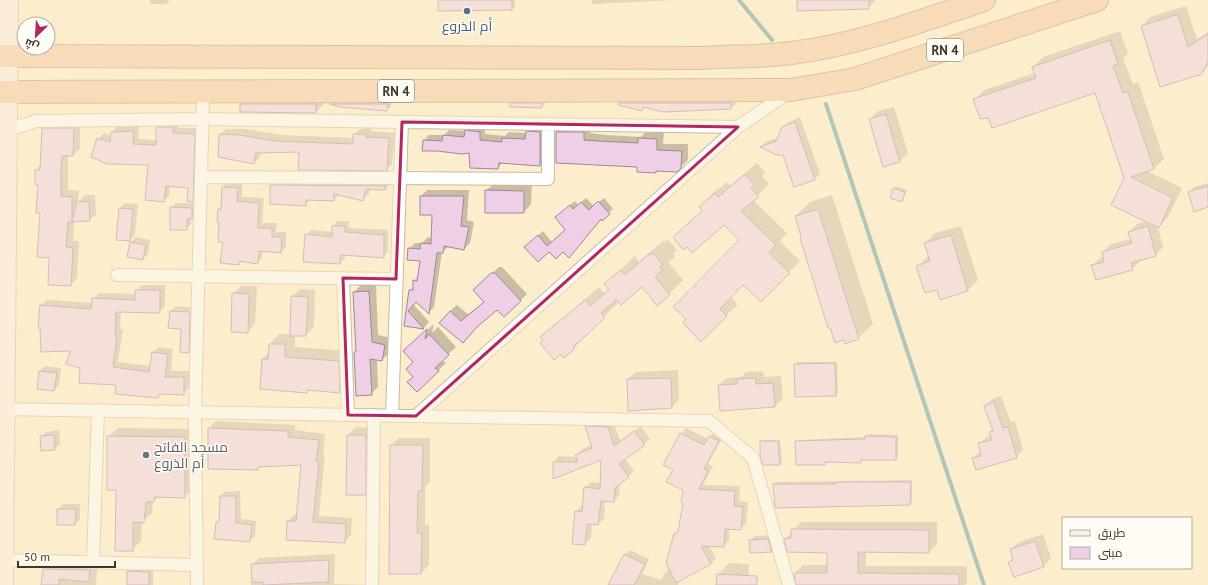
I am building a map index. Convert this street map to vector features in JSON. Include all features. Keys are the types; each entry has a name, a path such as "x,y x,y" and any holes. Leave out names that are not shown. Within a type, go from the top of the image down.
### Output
{"highway":[{"name":"RN 4","path":"4,56 703,58 791,53 841,44 907,25 984,0"},
{"name":"RN 4","path":"4,92 791,90 855,79 1097,0"}],"main road":[{"path":"4,585 2,560 4,56 9,0"}],"street":[{"path":"416,416 738,127 791,90"},
{"path":"197,585 196,412 203,99"},
{"path":"4,130 36,121 203,119 738,127"},
{"path":"392,416 402,122"},
{"path":"201,177 548,178 548,124"},
{"path":"117,275 396,279"},
{"path":"343,278 348,415"},
{"path":"3,409 710,421 753,458 788,585"},
{"path":"93,562 98,410"},
{"path":"372,585 374,415"},
{"path":"2,560 197,565"}],"highlighted area":[{"path":"402,122 738,127 416,416 348,415 343,278 396,279"}],"building":[{"path":"438,0 512,0 512,10 438,11"},
{"path":"797,0 869,0 869,9 797,11"},
{"path":"1178,14 1188,47 1208,34 1208,61 1202,74 1160,87 1141,26"},
{"path":"1110,40 1118,64 1113,66 1123,93 1128,92 1154,169 1131,177 1173,198 1159,228 1111,205 1124,178 1095,93 992,128 988,118 980,119 973,99 1036,78 1032,67"},
{"path":"510,103 542,103 542,108 510,107"},
{"path":"619,103 731,103 731,109 663,112 643,107 642,111 618,105"},
{"path":"240,104 316,104 316,113 240,112"},
{"path":"329,104 388,104 387,111 340,107"},
{"path":"886,114 900,162 883,167 869,119"},
{"path":"795,122 815,180 794,187 783,155 776,155 760,147 776,141 782,127"},
{"path":"156,127 173,127 173,133 195,134 193,202 187,201 188,188 166,186 164,202 145,200 148,165 107,164 91,157 97,138 110,142 111,132 134,131 133,144 156,145"},
{"path":"42,128 74,128 73,156 62,156 61,196 72,197 72,221 77,202 89,201 90,221 68,222 66,247 73,248 71,286 48,285 49,258 37,257 40,213 36,213 38,185 35,185 35,170 40,170"},
{"path":"465,130 480,132 480,140 502,142 502,138 525,139 526,131 540,132 540,166 499,163 498,169 470,168 469,153 462,154 422,151 423,140 442,141 443,135 464,137"},
{"path":"556,132 584,132 584,140 638,143 638,138 657,139 657,150 682,151 681,168 677,172 656,171 656,173 637,172 637,167 556,163"},
{"path":"219,134 239,135 276,141 353,144 353,134 366,134 366,137 389,138 387,171 298,170 299,152 256,153 254,164 218,157"},
{"path":"745,174 754,185 751,188 759,197 741,211 776,245 769,253 790,273 761,302 743,285 720,309 727,316 701,342 683,323 686,319 673,307 739,240 724,225 692,253 687,247 683,250 673,237 702,211 699,207 715,193 718,197"},
{"path":"270,185 386,186 385,190 366,189 363,201 334,194 334,201 306,200 306,206 270,204"},
{"path":"1208,186 1208,207 1194,212 1188,192"},
{"path":"222,187 238,188 237,201 259,203 258,228 272,228 272,237 282,237 281,253 259,251 258,264 239,261 239,265 220,263 223,242 218,242 219,222 217,222 218,209 221,209"},
{"path":"893,188 905,192 902,202 890,198"},
{"path":"485,190 524,191 524,213 485,213"},
{"path":"420,196 464,196 461,226 469,227 464,250 444,246 443,253 437,253 429,314 416,302 408,311 424,329 404,326 409,290 413,290 413,280 417,281 420,261 407,260 408,248 420,249 421,243 431,244 432,215 420,215"},
{"path":"598,201 610,214 602,221 601,219 569,258 563,252 556,259 549,252 538,262 524,247 538,235 547,246 565,230 555,217 570,205 573,209 581,202 589,210"},
{"path":"170,207 192,208 192,219 187,219 187,230 170,230"},
{"path":"119,208 133,209 130,241 116,240"},
{"path":"818,209 859,339 845,344 844,340 835,343 830,328 828,328 800,238 795,216"},
{"path":"332,226 345,226 345,232 384,235 384,258 341,255 340,264 303,262 305,234 332,237"},
{"path":"1148,226 1156,256 1131,263 1133,270 1096,280 1091,265 1104,262 1102,252 1132,243 1128,232"},
{"path":"951,235 968,291 940,300 937,290 925,293 916,266 930,261 924,243"},
{"path":"130,242 146,245 143,260 127,257"},
{"path":"653,253 663,265 660,267 662,270 655,277 670,295 657,306 642,287 621,305 616,300 601,313 605,318 573,347 575,349 564,358 561,354 554,360 540,343 543,341 540,337 585,300 590,306 609,290 604,284 620,270 625,275 649,254 650,255"},
{"path":"491,273 495,273 521,301 504,317 497,310 477,327 463,343 439,323 450,311 461,321 484,302 473,290"},
{"path":"135,290 160,290 160,313 116,312 115,335 117,335 113,367 149,372 152,352 168,354 165,377 184,377 184,395 159,394 158,398 115,394 116,385 79,383 80,368 66,364 70,351 41,352 40,328 38,328 40,305 91,309 92,298 135,300"},
{"path":"369,291 372,342 385,345 382,361 370,359 372,395 356,396 354,352 356,352 353,292"},
{"path":"232,293 249,294 248,333 231,332"},
{"path":"291,296 308,297 306,336 290,336"},
{"path":"170,311 190,312 189,353 180,352 181,329 168,328"},
{"path":"427,329 425,339 429,334 449,355 435,368 439,371 417,392 407,382 413,377 406,369 413,362 403,351"},
{"path":"269,344 285,344 285,357 339,361 340,393 307,390 307,393 260,389 262,359 268,359"},
{"path":"835,363 836,396 795,397 794,364"},
{"path":"39,371 57,373 54,391 37,389"},
{"path":"671,378 672,408 628,411 627,379"},
{"path":"756,378 756,384 773,383 775,407 720,411 718,385 737,384 737,379"},
{"path":"994,402 1003,428 1008,427 1017,458 976,470 972,458 981,456 978,443 992,440 989,432 993,431 984,406"},
{"path":"585,426 608,427 614,446 634,431 645,445 619,464 629,477 615,488 614,502 601,501 598,525 587,524 585,545 572,544 575,511 582,512 584,487 600,489 601,460 553,479 553,462 578,462 575,455 592,448"},
{"path":"208,428 288,431 288,437 319,440 316,461 319,462 313,522 346,524 345,543 286,540 287,521 296,521 301,465 258,467 258,470 208,469"},
{"path":"680,433 704,445 709,436 719,441 704,469 708,471 699,489 735,491 734,506 743,507 741,530 725,529 724,547 701,546 711,564 676,583 666,563 674,534 678,532 683,503 681,502 683,490 666,482 673,470 663,465"},
{"path":"54,435 55,450 41,451 40,436"},
{"path":"347,435 366,435 366,495 346,495"},
{"name":"مسجد الفاتح أم الذروع","path":"107,436 185,437 185,498 154,497 154,502 146,502 144,523 133,522 133,551 115,551 116,490 107,490"},
{"path":"865,436 896,437 896,460 861,460 861,463 825,462 825,465 796,465 795,441 865,439"},
{"path":"760,441 778,441 780,465 763,465 760,455"},
{"path":"390,445 423,445 422,491 418,491 417,533 422,533 421,574 389,574"},
{"path":"836,482 911,482 910,505 775,508 773,484 836,484"},
{"path":"220,496 236,496 236,523 252,525 250,542 214,539 216,522 219,522"},
{"path":"57,509 76,509 75,525 57,525"},
{"path":"791,529 929,530 929,553 858,552 858,573 959,574 959,585 796,585 794,573 827,573 827,553 787,552 784,539 791,538"},
{"path":"768,539 772,552 750,553 749,540"},
{"path":"1035,541 1044,567 1014,577 1008,562 1013,560 1010,549"},
{"path":"624,554 645,564 634,585 608,585"},
{"path":"329,560 328,582 263,585 263,582 252,582 251,564"},
{"path":"43,569 90,570 89,582 59,579 59,585 41,585"},
{"path":"127,571 149,572 149,585 127,585"},
{"path":"717,574 757,576 757,585 716,585"}],"waterway":[{"path":"739,0 772,40"},
{"path":"826,104 984,585"}],"place":[{"name":"أم الذروع","path":"467,11"},
{"name":"مسجد الفاتح أم الذروع","path":"146,455"}]}
